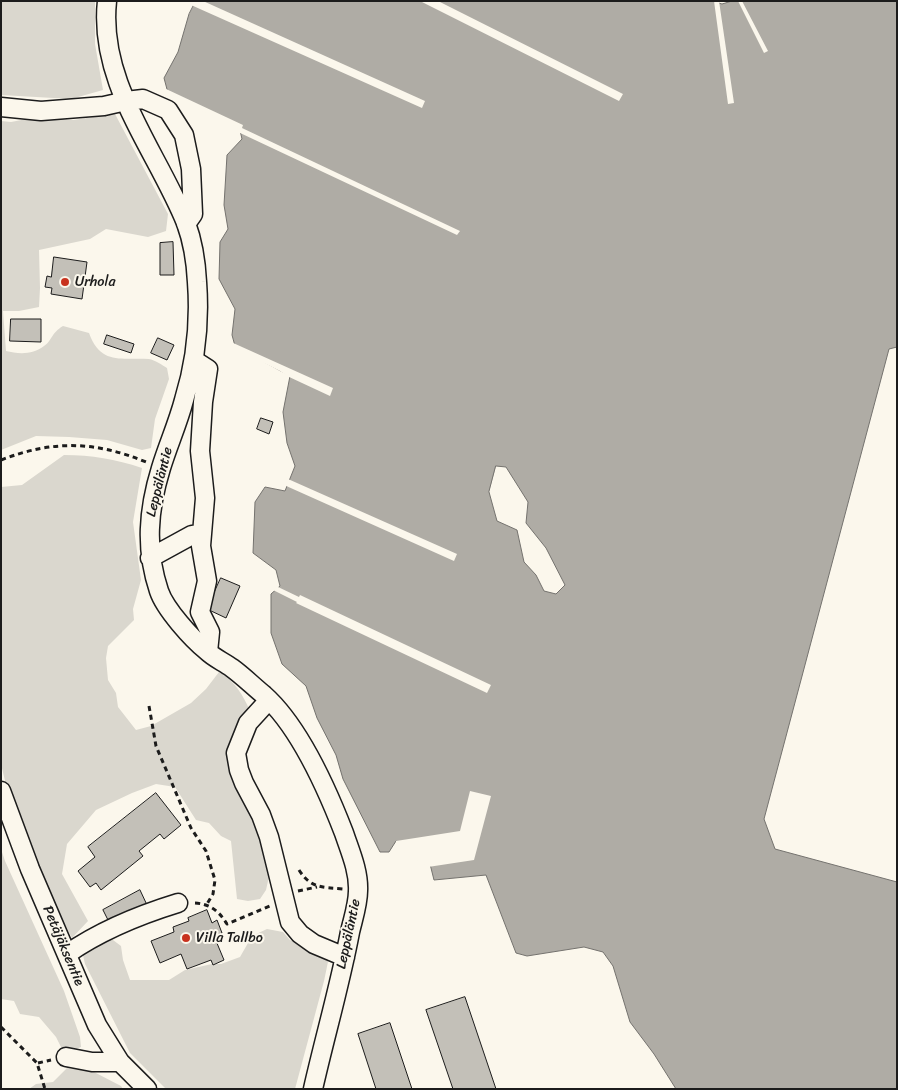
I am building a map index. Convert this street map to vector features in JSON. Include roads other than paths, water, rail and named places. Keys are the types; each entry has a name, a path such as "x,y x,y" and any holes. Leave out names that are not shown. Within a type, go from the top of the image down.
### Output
{"street":[{"name":"Leppäläntie","path":"108,1 106,34 113,66 126,101 150,153 186,224 195,254 198,325 194,360 184,401 161,468 152,504 150,558 160,595 182,626 208,652 232,668 269,700 286,720 302,744 331,799 354,861 358,891 346,957 313,1089"},
{"path":"1,108 41,111 104,106 143,99 168,110 184,135 191,169 193,214 186,224"},
{"path":"194,360 208,370 203,402 200,451 205,498 201,546 207,580 200,612 210,632 208,652"},
{"path":"150,558 192,535 202,533"},
{"path":"269,700 248,723 236,753 244,783 261,815 290,922 300,934 314,944 346,957"},
{"name":"Petäjäksentie","path":"1,791 30,869 97,1025 120,1062 147,1089"},
{"path":"67,954 86,941 141,916 178,903"},
{"path":"66,1057 92,1062 120,1062"}],"place":[{"name":"Urhola","path":"65,282"},
{"name":"Villa Tallbo","path":"186,938"}]}
